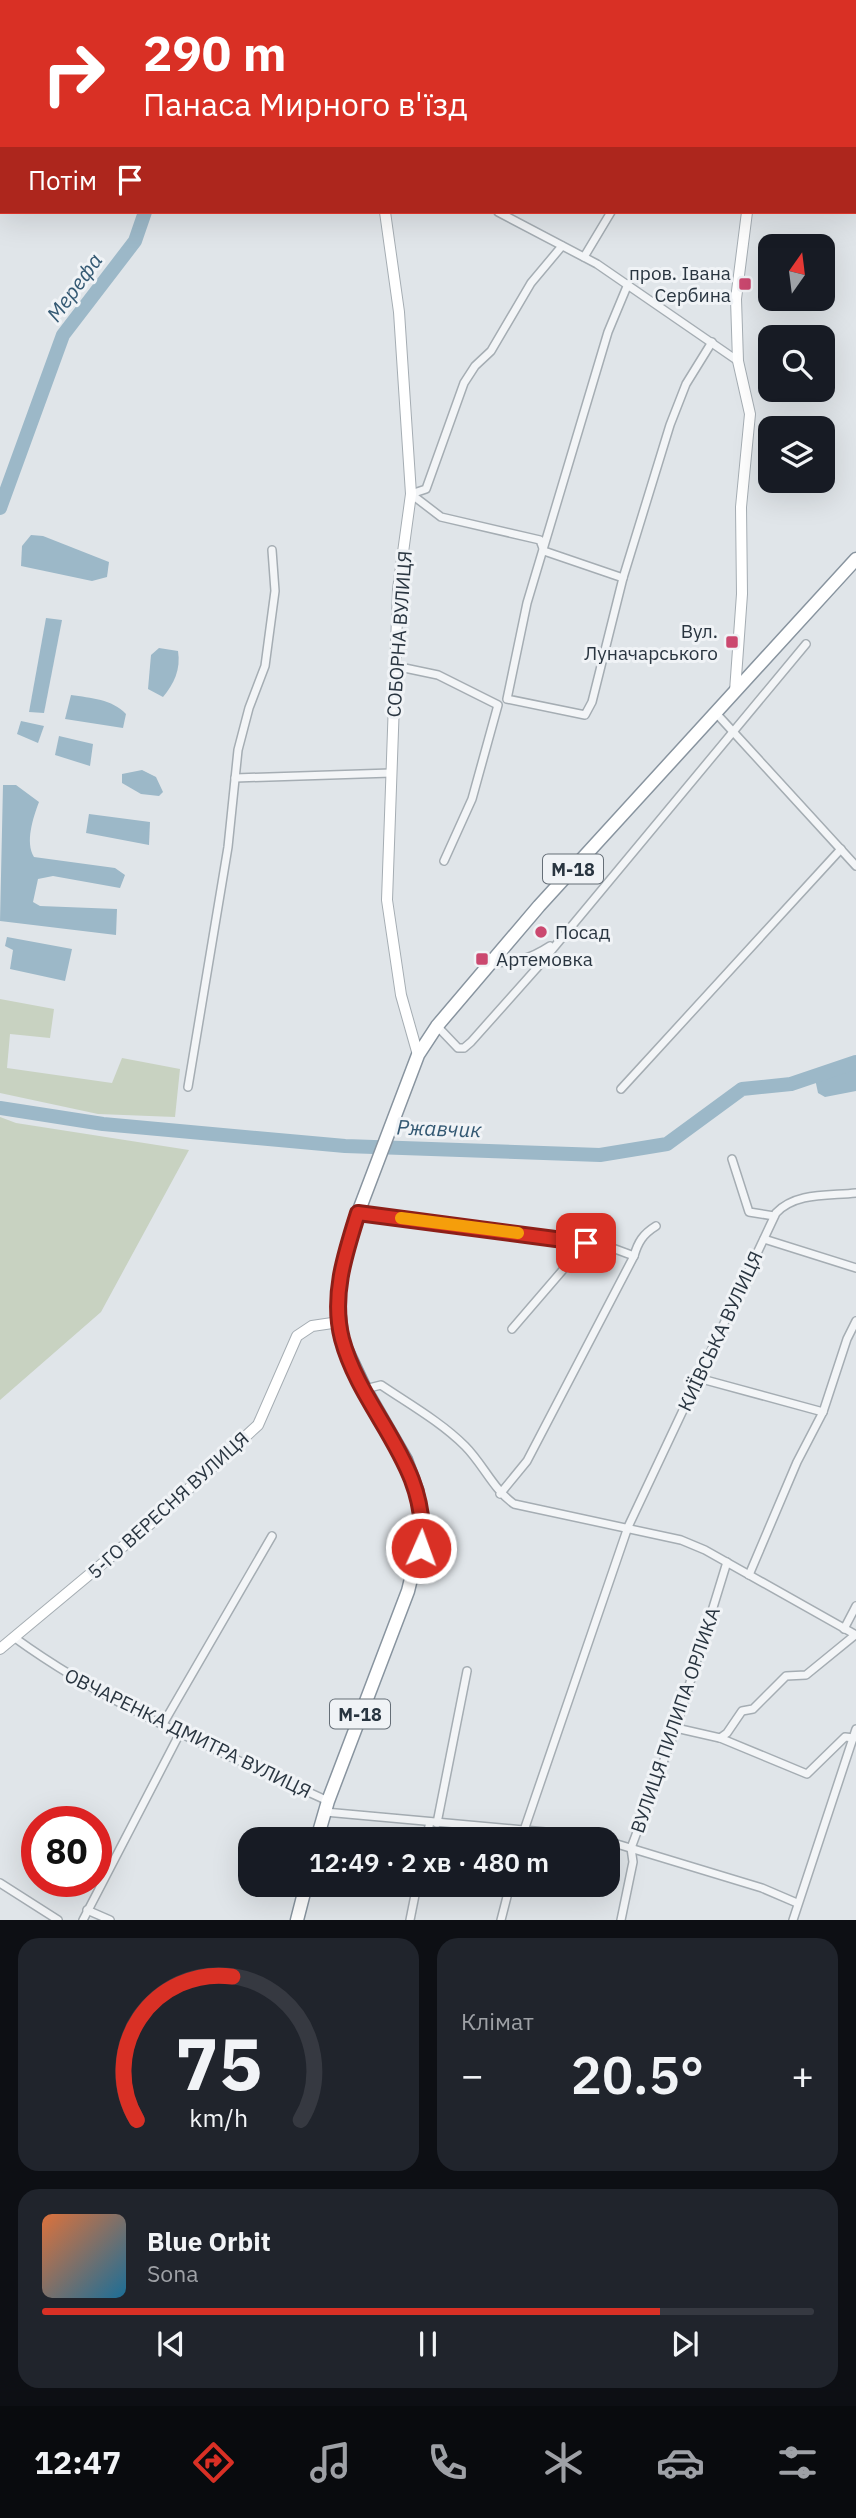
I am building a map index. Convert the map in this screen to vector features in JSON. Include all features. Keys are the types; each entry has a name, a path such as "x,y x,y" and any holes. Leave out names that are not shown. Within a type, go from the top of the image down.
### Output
{"highway":[{"name":"М-18","path":"321,1827 408,1591 421,1548 422,1507 406,1460 351,1363 339,1322 339,1282 358,1213 389,1124 418,1055 437,1026 491,963 856,559"},
{"path":"297,1920 303,1897"}],"street":[{"name":"СОБОРНА ВУЛИЦЯ","path":"385,214 399,312 411,494 398,589 387,900 401,995 418,1055"},
{"path":"502,214 584,257 628,284 738,361"},
{"path":"584,257 610,214"},
{"path":"735,691 742,594 741,507 750,414 738,361 736,299 747,214"},
{"path":"411,494 426,489 464,383 475,366 491,351 531,283 562,246"},
{"path":"444,862 472,799 498,705 507,699 527,603 608,332 628,284"},
{"path":"507,699 585,715 592,702 622,578 670,425 686,384 712,342"},
{"path":"411,494 440,517 540,540 544,551"},
{"path":"188,1087 228,847 235,778 249,708 265,666 275,591 272,550"},
{"path":"544,551 622,578"},
{"path":"437,1026 458,1048 464,1048 536,970 556,941 806,644"},
{"path":"395,666 438,675 498,705"},
{"path":"715,712 856,866"},
{"path":"235,778 391,773"},
{"path":"621,1089 841,849"},
{"path":"491,963 531,959 556,941"},
{"path":"732,1158 749,1212 775,1216 785,1203 802,1198 856,1193"},
{"path":"358,1213 607,1246 634,1256"},
{"name":"КИЇВСЬКА ВУЛИЦЯ","path":"525,1827 628,1527 775,1216"},
{"path":"500,1494 527,1461 642,1238 656,1226"},
{"path":"764,1239 856,1268"},
{"path":"512,1329 586,1243"},
{"path":"749,1575 797,1462 823,1412 847,1339 856,1321"},
{"name":"5-ГО ВЕРЕСНЯ ВУЛИЦЯ","path":"0,1649 156,1519 258,1425 297,1336 312,1326 339,1322"},
{"path":"698,1378 823,1412"},
{"path":"365,1389 381,1385 444,1428 485,1469 500,1494 513,1504 681,1540 727,1562 855,1635 806,1675 786,1676 753,1709 742,1711 727,1733 720,1738"},
{"path":"163,1724 272,1536"},
{"name":"ВУЛИЦЯ ПИЛИПА ОРЛИКА","path":"621,1920 633,1863 631,1849 676,1728 727,1562"},
{"path":"844,1629 856,1606"},
{"name":"ОВЧАРЕНКА ДМИТРА ВУЛИЦЯ","path":"15,1638 61,1672 327,1806 467,1827"},
{"path":"431,1827 467,1671"},
{"path":"676,1728 720,1738 807,1774 845,1737 854,1738"},
{"path":"793,1920 856,1729"},
{"path":"83,1920 180,1733"},
{"path":"620,1845 762,1888 797,1903"},
{"path":"0,1883 58,1920"},
{"path":"410,1920 415,1897"},
{"path":"501,1920 507,1897"},
{"path":"87,1910 110,1920"}],"green space":[{"path":"0,999 54,1009 50,1038 10,1034 7,1068 112,1083 122,1058 180,1069 175,1117 98,1114 0,1093"},
{"path":"0,1117 16,1123 189,1150 101,1312 0,1400"}],"water":[{"path":"31,535 43,536 109,562 107,577 92,581 21,566 22,546"},
{"path":"46,618 62,620 44,713 29,712"},
{"path":"159,648 178,651 179,658 176,676 163,697 148,689 151,655"},
{"path":"71,695 114,705 126,714 123,728 65,719"},
{"path":"21,721 44,726 38,743 17,734"},
{"path":"59,736 93,744 90,766 55,755"},
{"path":"142,770 156,777 163,792 159,796 141,794 122,783 122,774"},
{"path":"3,785 16,785 39,802 30,837 34,857 115,868 125,875 120,888 53,876 38,879 33,902 40,906 117,909 116,935 0,921"},
{"path":"89,814 150,822 149,845 86,833"},
{"path":"7,937 72,949 65,981 10,969 13,950 5,946"},
{"path":"856,1062 856,1091 825,1097 818,1093 814,1074"}],"waterway":[{"name":"Мерефа","path":"0,508 63,335 135,241 144,214"},
{"name":"Ржавчик","path":"0,1108 103,1124 345,1146 600,1155 667,1144 742,1089 791,1084 856,1062"}],"slow traffic":[{"path":"401,1218 518,1233"}],"place":[{"name":"пров. Івана Сербина","path":"745,284"},
{"name":"Вул. Луначарського","path":"732,642"},
{"name":"Посад","path":"541,932"},
{"name":"Артемовка","path":"482,959"}],"route":[{"path":"421,1548 422,1507 406,1460 351,1363 342,1340 339,1282 348,1241 358,1213 462,1224 586,1243"}]}
